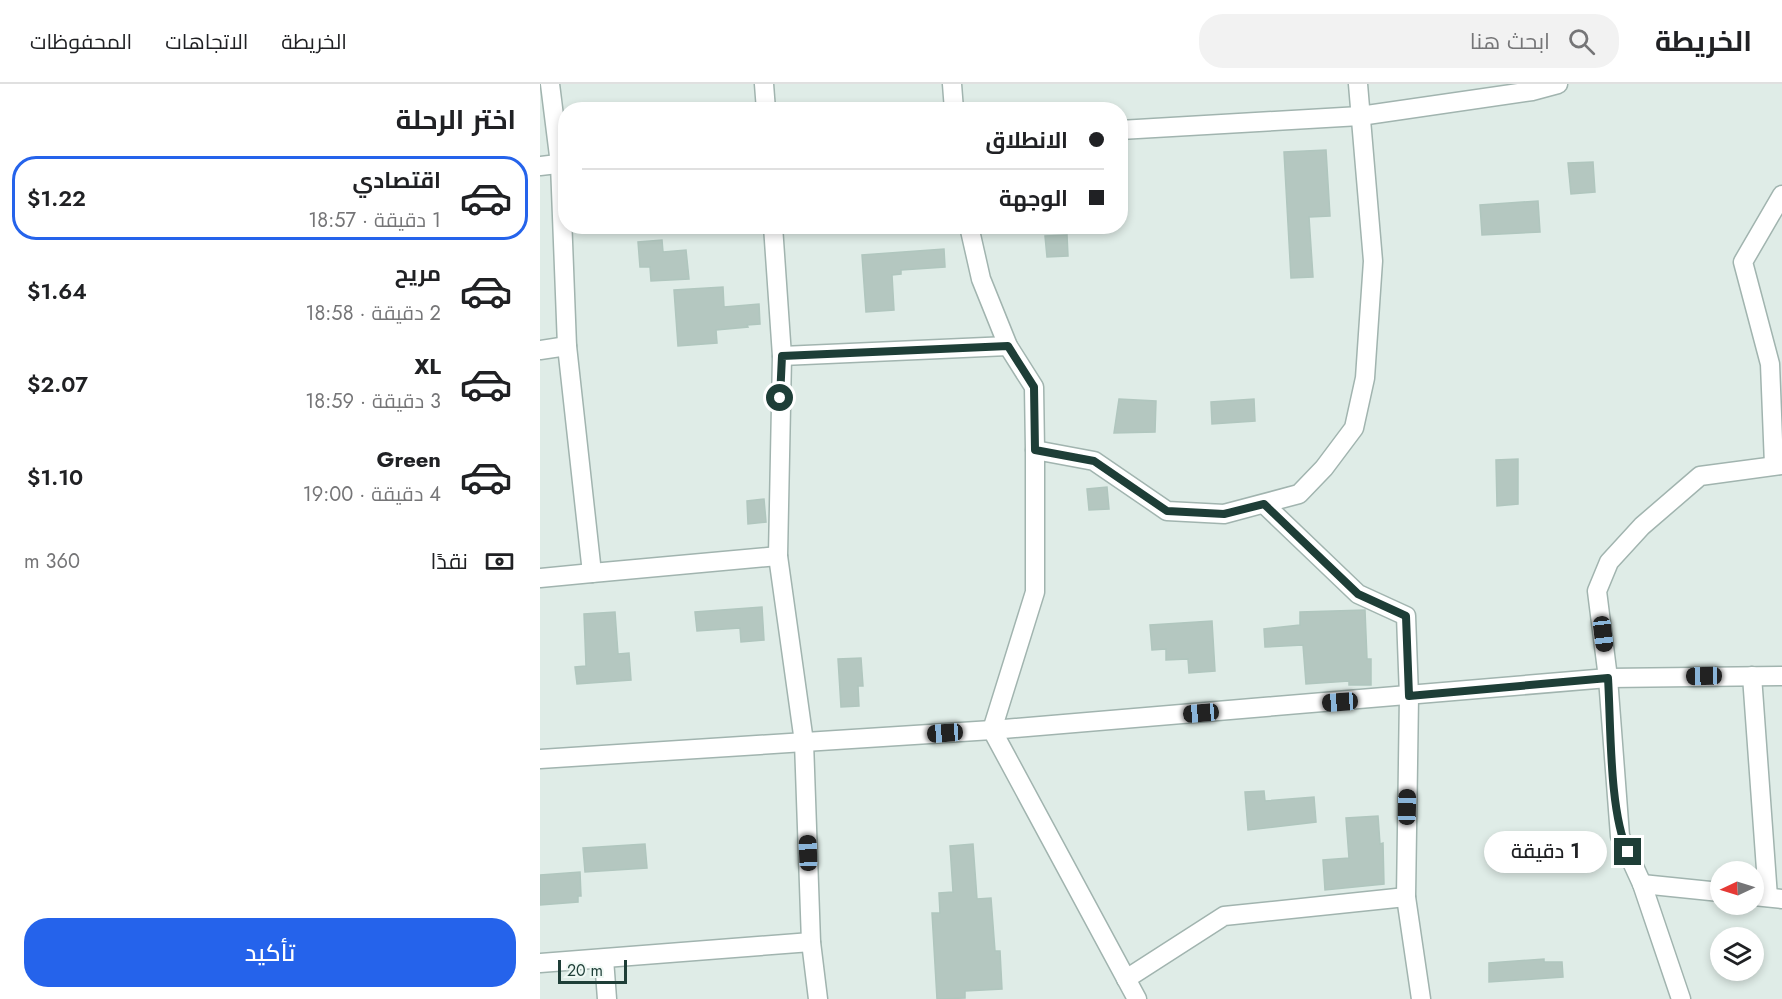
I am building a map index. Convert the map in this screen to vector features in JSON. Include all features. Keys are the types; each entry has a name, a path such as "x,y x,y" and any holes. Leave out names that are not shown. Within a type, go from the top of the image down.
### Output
{"street":[{"path":"550,84 558,133"},
{"path":"764,84 765,102"},
{"path":"952,84 953,102"},
{"path":"1035,450 1094,461 1167,511 1224,514 1264,504 1299,494 1324,468 1354,428 1365,378 1372,261 1358,84"},
{"path":"1128,130 1360,116 1533,91 1558,84"},
{"path":"540,166 558,164"},
{"path":"1681,999 1642,884 1620,836 1608,678 1597,591 1609,562 1642,526 1700,477 1778,465 1770,364 1743,262 1782,195"},
{"path":"565,234 567,346 592,573"},
{"path":"774,234 782,356 778,556 804,742 811,942 818,999"},
{"path":"971,234 981,279 1008,346 1034,387 1035,592 992,730 1137,999"},
{"path":"540,350 567,346"},
{"path":"782,356 1008,346"},
{"path":"1264,504 1358,594 1406,616 1409,696 1406,897 1421,999"},
{"path":"540,578 778,556"},
{"path":"1752,676 1768,897"},
{"path":"540,759 992,730 1608,678 1782,676"},
{"path":"1642,884 1710,891"},
{"path":"1126,979 1224,916 1406,897"},
{"path":"540,963 811,942"},
{"path":"604,959 607,999"}],"building":[{"path":"1326,150 1330,216 1309,217 1313,277 1291,278 1284,152"},
{"path":"1593,162 1595,192 1571,194 1568,163"},
{"path":"1538,201 1540,232 1482,235 1480,205"},
{"path":"1067,235 1068,256 1047,257 1045,236"},
{"path":"662,240 663,252 686,250 689,279 651,281 650,267 640,267 638,242"},
{"path":"944,249 945,267 901,270 901,274 892,275 894,310 866,312 862,255"},
{"path":"723,287 724,307 759,304 760,324 716,330 717,343 678,346 674,290"},
{"path":"1119,399 1156,401 1155,432 1114,433"},
{"path":"1254,399 1255,421 1212,424 1211,402"},
{"path":"1518,459 1518,504 1497,506 1496,460"},
{"path":"1107,487 1109,509 1089,510 1087,489"},
{"path":"764,499 766,522 748,524 747,501"},
{"path":"762,607 764,640 741,642 740,628 697,631 695,612"},
{"path":"1365,610 1367,659 1371,659 1371,685 1349,685 1349,681 1306,684 1303,645 1265,647 1264,629 1300,625 1300,612"},
{"path":"615,612 618,654 629,653 631,680 577,684 575,667 586,666 584,614"},
{"path":"1212,621 1215,671 1189,673 1188,659 1166,660 1166,649 1152,650 1150,625"},
{"path":"861,658 863,686 858,686 859,706 841,707 838,659"},
{"path":"1264,791 1265,801 1314,797 1316,822 1248,830 1245,792"},
{"path":"1378,816 1380,844 1383,843 1384,884 1325,890 1323,860 1349,858 1346,818"},
{"path":"645,844 647,868 585,872 583,848"},
{"path":"973,844 977,899 991,898 995,951 1000,951 1002,989 965,991 965,998 937,999 932,913 940,913 939,893 953,892 950,846"},
{"path":"580,872 581,896 578,896 578,902 540,905 540,875"},
{"path":"1544,959 1544,962 1562,962 1563,977 1489,982 1489,963"}],"route":[{"path":"780,398 782,356 1008,346 1034,387 1035,450 1094,461 1167,511 1224,514 1264,504 1358,594 1406,616 1409,696 1608,678 1620,836 1628,852"}]}
